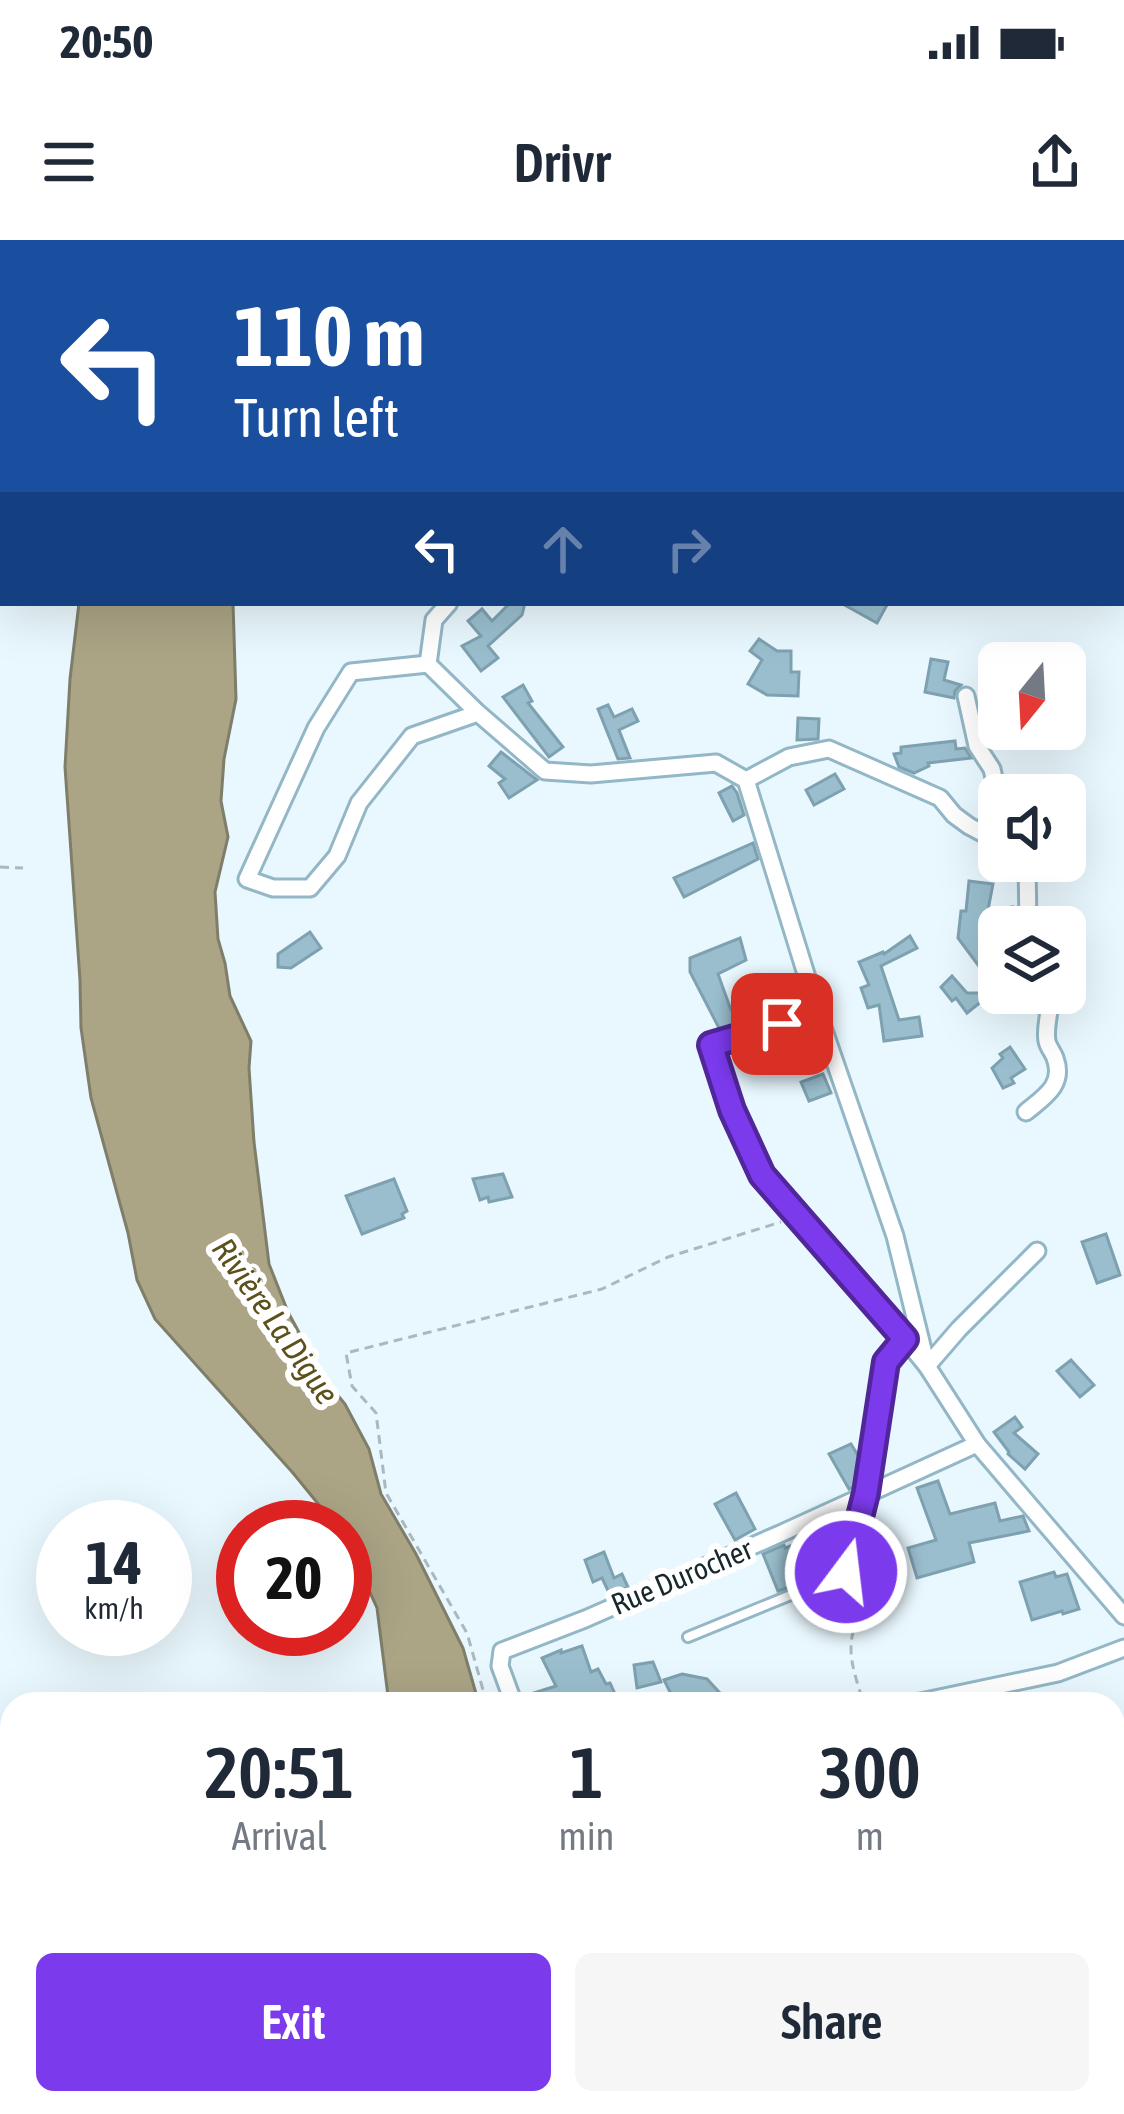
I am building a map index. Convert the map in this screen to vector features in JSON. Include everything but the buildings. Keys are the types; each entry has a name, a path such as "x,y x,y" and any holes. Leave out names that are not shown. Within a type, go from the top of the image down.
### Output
{"street":[{"path":"428,664 434,620 446,606"},
{"path":"428,664 351,672 316,728 247,879 272,888 310,888 338,856 358,803 412,736 478,713"},
{"path":"428,664 545,771 591,774 716,763 746,780 818,1013 895,1236 926,1366"},
{"path":"966,696 976,746 993,774"},
{"path":"746,780 789,757 829,749 940,798 954,815 978,829"},
{"path":"818,1013 711,1045 732,1110 762,1175 905,1339 977,1444 1124,1616"},
{"path":"1025,1112 1051,1092 1059,1077 1047,1040 1050,1014"},
{"path":"926,1366 1037,1251"},
{"name":"Rue Durocher","path":"510,1692 500,1666 502,1651 782,1533 977,1444"},
{"path":"966,1692 1058,1672 1124,1648"}],"lane":[{"path":"688,1637 846,1572 866,1493 886,1362 905,1339"}],"path":[{"path":"0,868 23,868"},
{"path":"484,1692 467,1633 386,1492 376,1413 352,1386 346,1353 602,1289 668,1257 800,1216"},
{"path":"846,1572 868,1594 849,1646 861,1692"}],"water":[{"name":"Rivière La Digue","path":"79,606 233,606 236,699 221,801 228,837 215,892 218,939 230,996 251,1041 254,1142 269,1264 323,1377 345,1404 369,1449 381,1494 463,1648 476,1692 388,1692 372,1597 372,1500 315,1500 155,1319 137,1280 91,1098 81,1028 65,767"}],"route":[{"path":"782,1024 711,1045 732,1110 762,1175 905,1339 886,1362 866,1493 846,1572"}]}
